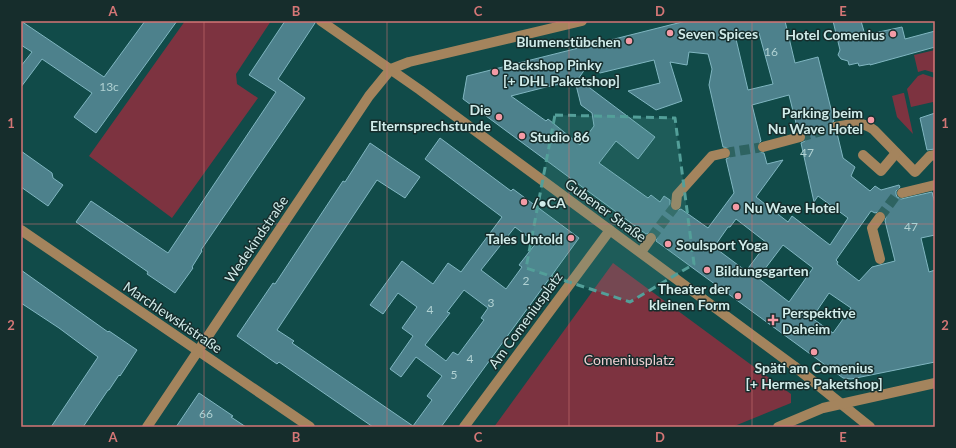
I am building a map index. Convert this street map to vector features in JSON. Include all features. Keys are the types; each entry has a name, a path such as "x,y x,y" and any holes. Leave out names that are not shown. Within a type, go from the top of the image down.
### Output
{"street":[{"name":"Gubener Straße","path":"321,21 391,69 641,252 812,379 870,427"},
{"path":"391,69 416,60 582,21"},
{"name":"Wedekindstraße","path":"147,427 356,116 391,69"},
{"path":"835,127 850,124 867,124 915,172 920,189"},
{"path":"762,147 800,137"},
{"path":"862,154 881,171 896,152"},
{"path":"676,204 677,195 712,156 725,153"},
{"path":"915,172 930,156 935,155"},
{"path":"902,193 935,185"},
{"path":"880,217 872,228 880,259"},
{"name":"Marchlewskistraße","path":"21,230 310,427"},
{"name":"Am Comeniusplatz","path":"464,427 610,230"},
{"path":"641,252 652,238"},
{"path":"778,427 823,408 935,383"}],"highlighted area":[{"path":"555,115 675,118 694,264 630,302 526,268"}],"green space":[{"path":"185,21 271,21 236,74 237,84 258,98 172,218 89,156"},
{"path":"935,50 935,73 925,70 918,72 914,55"},
{"path":"923,74 935,78 935,106 933,102 911,107 907,89 918,76"},
{"path":"904,93 913,134 897,117 892,96"},
{"name":"Comeniusplatz","path":"613,263 791,394 791,403 732,427 494,427"}],"building":[{"path":"21,21 104,77 145,21 177,21 96,133 74,117 92,93 42,59 21,87 21,66 32,52 21,45"},
{"path":"285,21 315,21 278,79 305,98 201,250 202,251 192,267 193,268 175,293 147,274 148,272 76,222 91,201 168,253 276,92 249,75"},
{"path":"686,21 785,21 795,63 818,57 834,121 829,125 829,129 833,133 837,133 843,158 855,167 851,176 870,191 875,186 881,190 899,185 900,187 896,191 896,194 897,197 901,199 932,192 935,203 935,235 921,238 929,272 935,270 935,362 851,379 843,378 656,241 657,238 655,233 651,232 646,234 463,99 467,76","holes":["759,33 773,84 748,90 736,39","689,52 708,54 712,69 709,85 723,147 729,148 731,152 730,157 726,159 734,193 708,228 681,209 676,211 672,210 670,207 670,200 664,196 660,202 651,195 648,198 599,163 616,141 638,159 655,137 578,79 588,65 600,73 654,60 660,83 628,91 656,110 682,101 670,62 687,65","575,81 581,105 592,113 594,126 580,145 548,119 546,121 511,96","789,95 798,131 804,132 806,136 805,141 801,143 814,202 818,196 848,218 830,245 792,216 788,222 756,197 783,160 767,164 764,153 759,152 757,149 757,145 761,141 752,105","871,211 875,213 881,211 886,214 885,221 895,261 872,267 859,281 837,264 838,262 836,260","736,219 767,243 746,271 714,247 728,227 730,227","783,245 813,268 789,302 758,278","829,293 851,308 833,333 812,318"]},
{"path":"833,21 861,21 865,35 902,27 905,39 935,31 935,47 870,65 859,66 858,63 849,65 848,61 841,59 838,55 840,50"},
{"path":"935,113 935,149 927,150 920,118"},
{"path":"440,138 511,191 513,189 579,238 441,427 373,427 279,362 277,364 237,336 273,283 275,284 370,143 420,177 405,198 377,180 277,330 294,341 292,343 413,426 432,400 427,396 442,376 416,357 401,377 390,369 413,336 402,328 417,307 398,293 383,314 370,305 402,261 433,284 448,263 461,272 502,217 425,159","holes":["515,227 536,243 519,265 522,267 506,289 481,270","464,290 488,308 481,318 484,320 458,355 453,352 446,361 425,345 450,313 447,312"]},
{"path":"21,151 52,173 53,178 63,185 48,206 21,187"},
{"path":"21,270 108,332 109,331 137,350 83,427 51,427 98,357 59,328 21,303"},
{"path":"199,393 233,416 231,417 246,427 176,427"}],"tunnel":[{"path":"800,137 835,127"},
{"path":"725,153 763,147"},
{"path":"880,217 897,194 902,193"},
{"path":"651,238 676,205"}],"place":[{"name":"Seven Spices","path":"670,33"},
{"name":"Hotel Comenius","path":"893,34"},
{"name":"Blumenstübchen","path":"629,41"},
{"name":"Backshop Pinky [+ DHL Paketshop]","path":"495,72"},
{"name":"Die Elternsprechstunde","path":"499,117"},
{"name":"Parking beim Nu Wave Hotel","path":"871,120"},
{"name":"Studio 86","path":"522,136"},
{"name":"/•CA","path":"524,202"},
{"name":"Nu Wave Hotel","path":"736,207"},
{"name":"Tales Untold","path":"571,238"},
{"name":"Soulsport Yoga","path":"668,244"},
{"name":"Bildungsgarten","path":"707,270"},
{"name":"Theater der kleinen Form","path":"738,296"},
{"name":"Perspektive Daheim","path":"773,320"},
{"name":"Späti am Comenius [+ Hermes Paketshop]","path":"814,352"}]}
